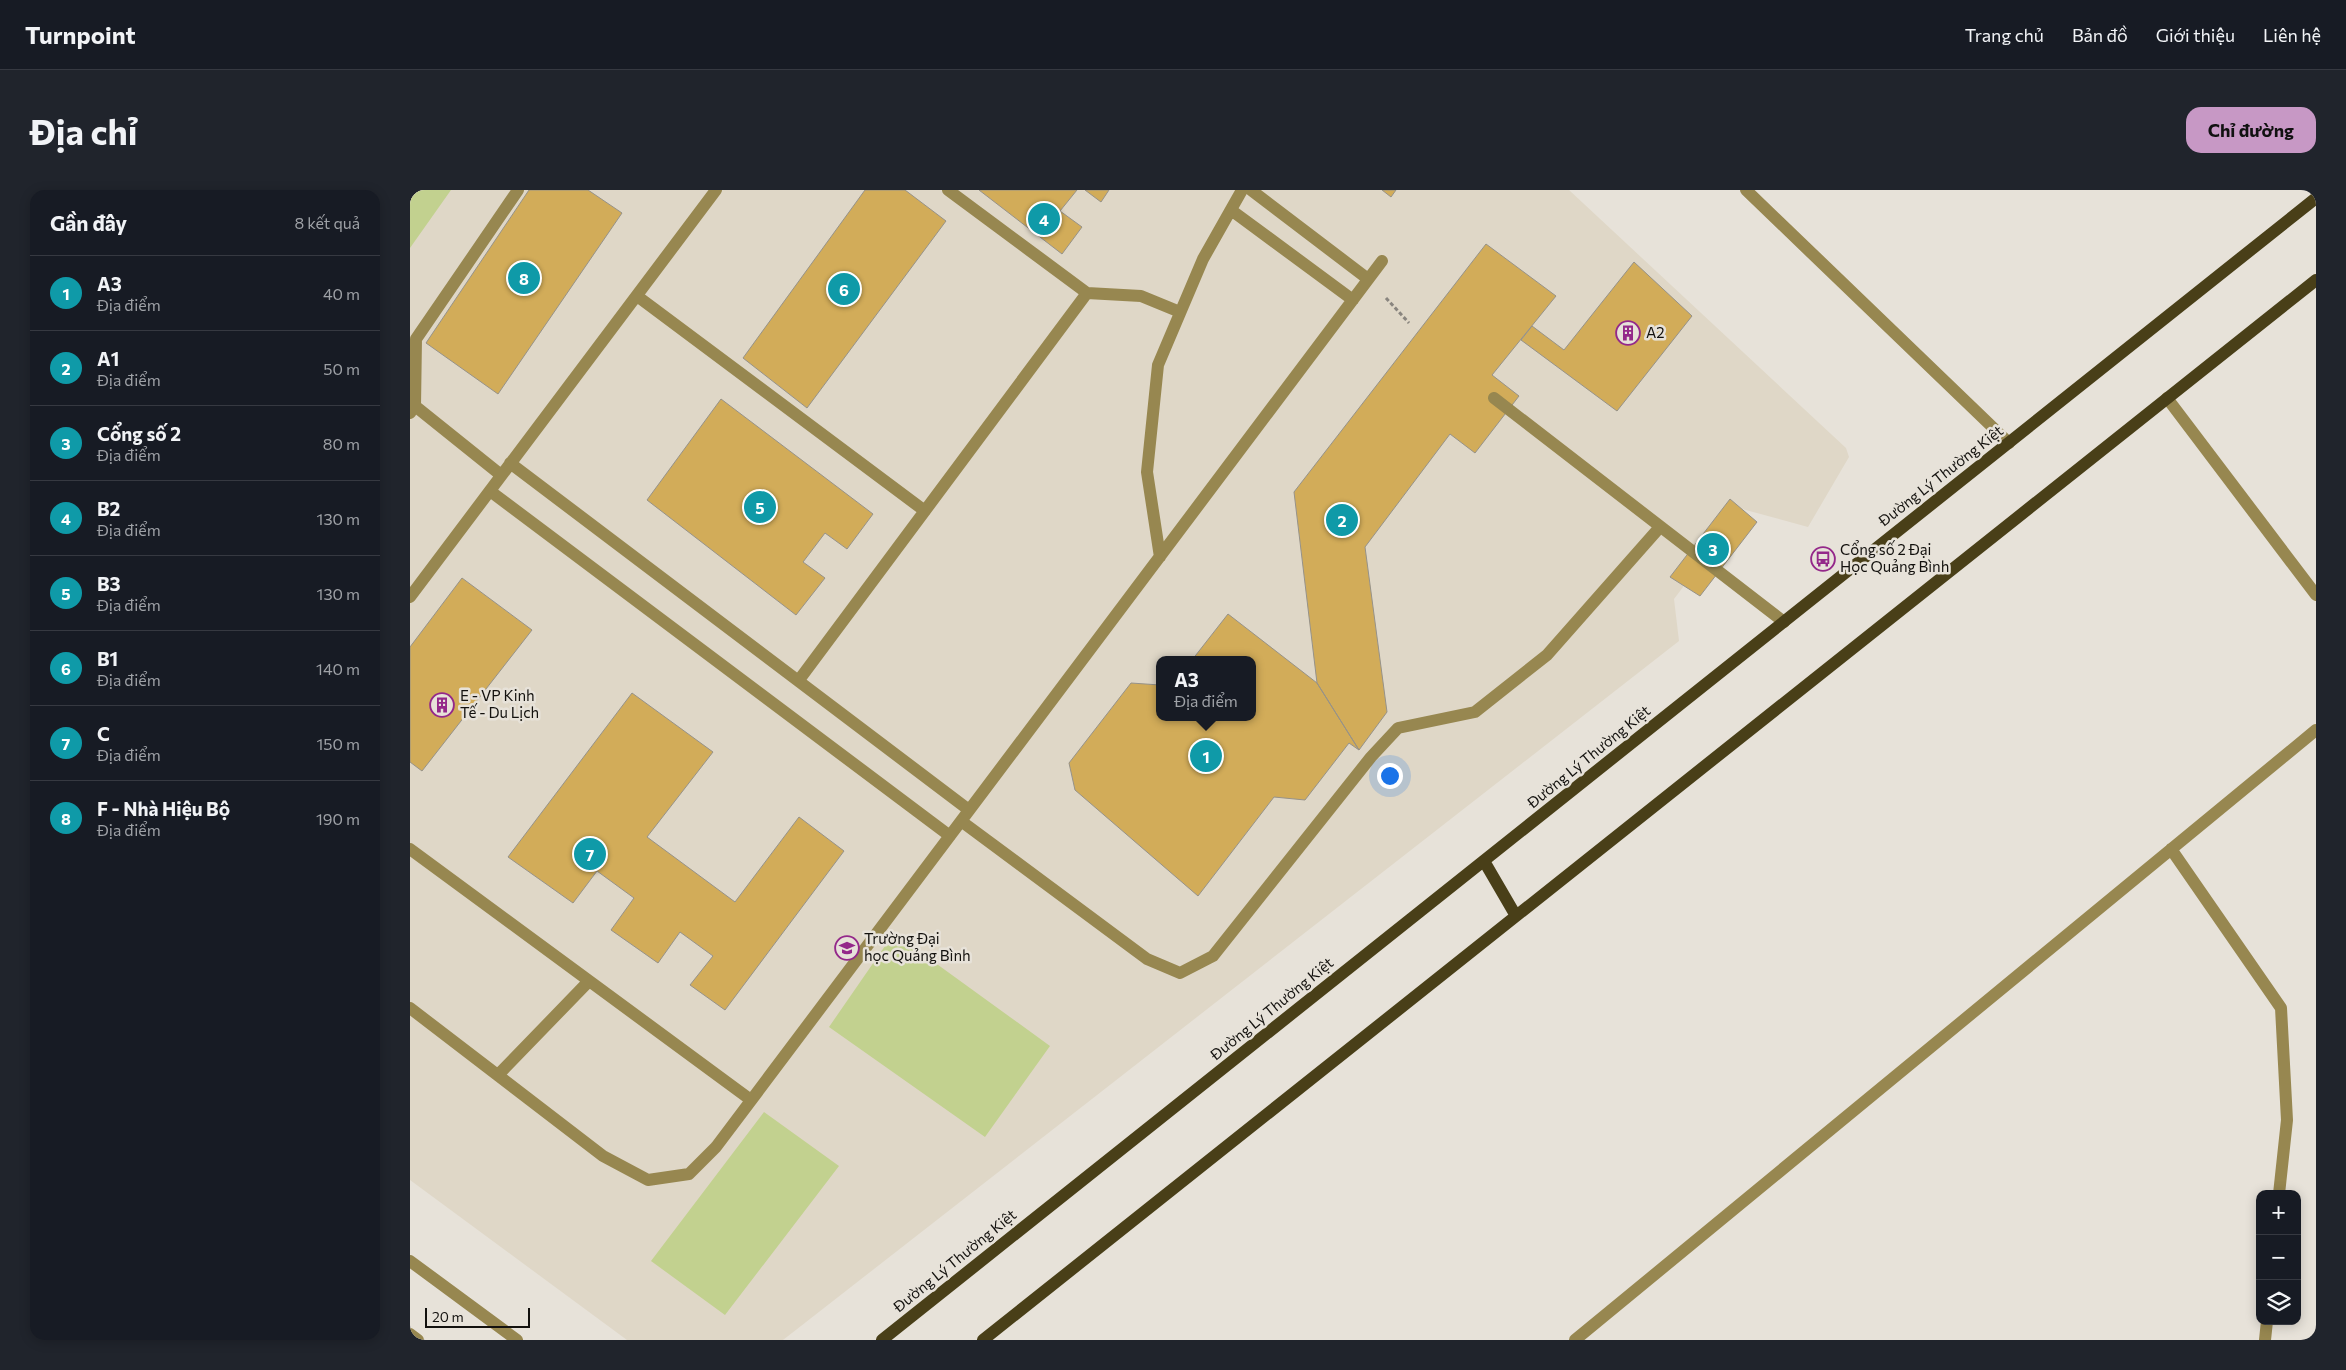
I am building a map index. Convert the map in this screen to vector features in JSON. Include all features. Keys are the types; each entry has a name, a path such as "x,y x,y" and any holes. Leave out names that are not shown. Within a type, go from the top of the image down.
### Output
{"main road":[{"name":"Đường Lý Thường Kiệt","path":"882,1340 2316,198"},
{"path":"983,1340 2316,280"},
{"path":"1484,861 1516,916"}],"street":[{"path":"501,475 412,407 416,339 518,190"},
{"path":"410,597 716,190"},
{"path":"948,190 1087,293 1140,296 1180,312"},
{"path":"1160,557 1147,472 1158,365 1203,259 1242,190"},
{"path":"1251,190 1368,279"},
{"path":"1746,190 2009,443"},
{"path":"1231,210 1353,300"},
{"path":"410,1008 603,1156 648,1180 689,1174 716,1147 1382,261"},
{"path":"799,680 1087,293"},
{"path":"637,296 925,511"},
{"path":"1494,398 1784,622"},
{"path":"2167,398 2316,595"},
{"path":"510,463 969,810"},
{"path":"490,491 950,836"},
{"path":"961,821 1147,959 1180,973 1213,956 1371,757 1398,728 1474,712 1548,656 1660,526"},
{"path":"1575,1340 2316,730"},
{"path":"410,848 751,1100"},
{"path":"2171,849 2281,1008 2286,1120 2279,1190"},
{"path":"498,1075 589,981"},
{"path":"410,1261 517,1340"},
{"path":"2265,1340 2267,1325"},
{"path":"410,1334 418,1340"}],"path":[{"path":"1368,279 1409,323"}],"shaded area":[{"name":"Trường Đại học Quảng Bình","path":"410,190 1569,190 1846,448 1849,457 1808,527 1742,509 1674,599 1679,641 783,1340 627,1340 410,1180"}],"green space":[{"path":"410,190 451,190 410,248"},
{"path":"894,933 1050,1046 985,1137 829,1027"},
{"path":"764,1112 839,1166 725,1315 651,1261"}],"building":[{"path":"529,190 588,190 622,213 498,394 426,343"},
{"path":"865,190 905,190 946,221 807,408 743,358"},
{"path":"979,190 1077,190 1060,211 1082,227 1062,254"},
{"path":"1085,190 1109,190 1101,202"},
{"path":"1382,190 1396,190 1391,197"},
{"path":"1486,244 1556,296 1492,375 1519,396 1475,453 1450,434 1365,547 1387,712 1359,750 1317,683 1294,492"},
{"name":"A2","path":"1634,262 1692,316 1617,411 1521,340 1532,326 1564,350"},
{"path":"721,399 873,514 847,549 825,533 803,562 825,578 796,615 647,500"},
{"path":"1730,499 1757,522 1700,596 1670,577"},
{"name":"E - VP Kinh Tế - Du Lịch","path":"462,578 532,630 422,771 410,762 410,647"},
{"path":"1228,614 1317,683 1359,750 1349,743 1305,800 1274,797 1198,896 1075,790 1069,763 1131,683 1156,685 1156,721 1256,721 1256,656 1195,656"},
{"path":"632,693 713,752 647,837 735,902 799,817 844,851 725,1010 690,985 713,956 680,932 658,963 611,930 634,898 597,871 573,903 508,857"}],"place":[{"name":"B2","path":"1044,219"},
{"name":"F - Nhà Hiệu Bộ","path":"524,278"},
{"name":"B1","path":"844,289"},
{"name":"A2","path":"1628,333"},
{"name":"B3","path":"760,507"},
{"name":"A1","path":"1342,520"},
{"name":"Cổng số 2","path":"1713,549"},
{"name":"Cổng số 2 Đại Học Quảng Bình","path":"1823,559"},
{"name":"E - VP Kinh Tế - Du Lịch","path":"442,705"},
{"name":"A3","path":"1206,756"},
{"name":"C","path":"590,854"},
{"name":"Trường Đại học Quảng Bình","path":"847,948"}]}
